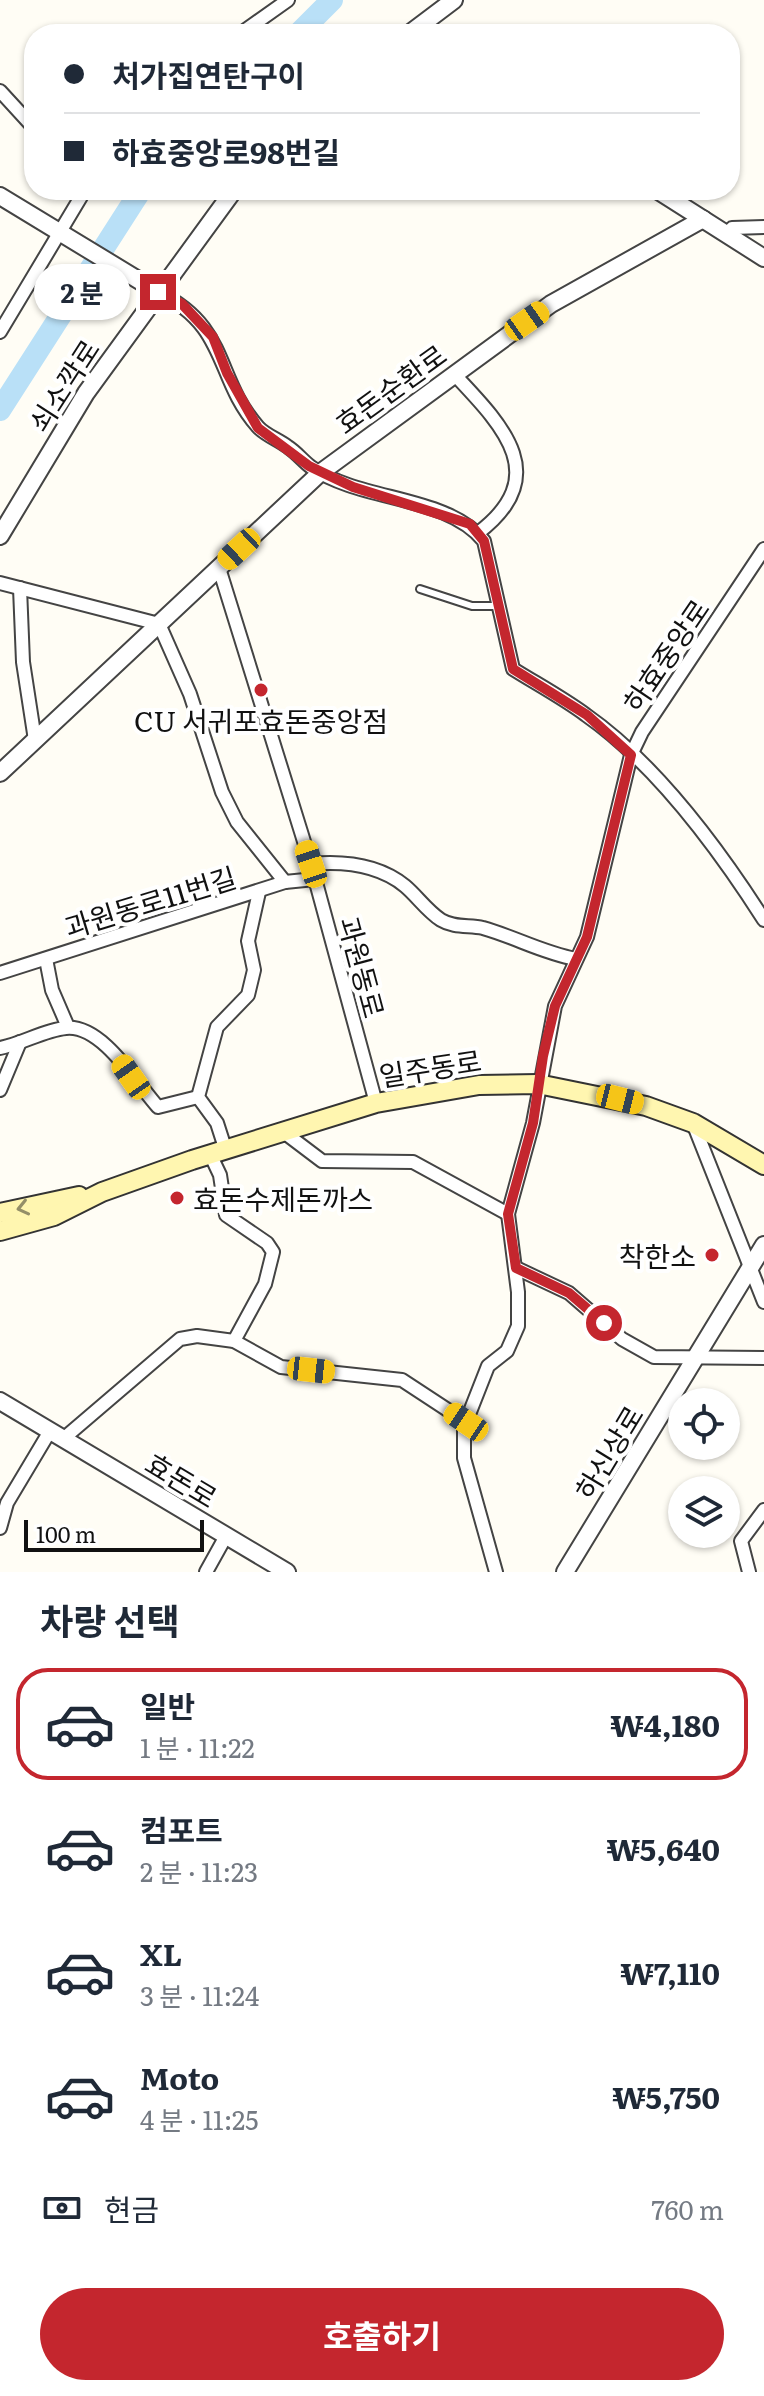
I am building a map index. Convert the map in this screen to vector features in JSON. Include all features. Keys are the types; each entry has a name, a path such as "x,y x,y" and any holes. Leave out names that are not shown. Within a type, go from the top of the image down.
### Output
{"main road":[{"name":"일주동로","path":"0,1213 102,1192 376,1103 454,1088 538,1084 633,1102 693,1123 764,1165"},
{"name":"일주동로","path":"0,1231 54,1216 102,1192"},
{"path":"0,1240 54,1216"}],"street":[{"path":"254,24 288,0"},
{"path":"426,24 454,0"},
{"path":"0,91 24,117"},
{"path":"0,196 182,304 213,337 227,373 258,428 320,473 353,487 470,524 484,541 513,669 587,715 631,755 677,801 718,850 764,920"},
{"path":"0,332 66,237 79,200"},
{"name":"쇠소깍로","path":"0,536 86,393 227,200"},
{"path":"673,200 764,258"},
{"name":"효돈순환로","path":"0,773 320,473 551,304 703,219"},
{"path":"727,234 732,228 764,227"},
{"path":"454,374 506,436 519,468 509,504 478,533"},
{"name":"하효중앙로","path":"496,1572 464,1458 466,1422 488,1366 507,1351 518,1326 516,1268 508,1214 533,1123 555,1006 587,937 631,755 642,732 764,549"},
{"name":"과원동로","path":"219,568 311,864 376,1103"},
{"path":"0,583 159,624 190,694 222,792 237,822 285,882"},
{"path":"20,588 23,662 35,740"},
{"path":"311,864 353,865 380,870 405,886 441,919 459,926 481,928 549,954 576,959"},
{"name":"과원동로11번길","path":"0,973 285,882 315,879"},
{"path":"198,1097 217,1027 248,995 254,970 248,941 259,892"},
{"path":"46,959 52,990 68,1027"},
{"path":"0,1048 68,1027 93,1035 110,1047 158,1107 198,1097"},
{"path":"0,1090 20,1042"},
{"path":"198,1097 217,1123 226,1215 267,1243 273,1252 265,1284 234,1341"},
{"path":"693,1123 764,1302"},
{"path":"285,1133 322,1161 413,1162 508,1214"},
{"name":"하신상로","path":"565,1572 764,1245"},
{"path":"516,1268 569,1293 622,1339 654,1357 764,1358"},
{"path":"0,1528 7,1503 57,1435 180,1339 197,1336 234,1341 281,1367 402,1380 466,1422"},
{"name":"효돈로","path":"0,1401 287,1572"},
{"path":"749,1572 741,1541 764,1510"},
{"path":"206,1572 226,1536"}],"lane":[{"path":"420,589 472,606 499,606"}],"waterway":[{"path":"308,24 332,0"},
{"path":"0,410 135,200"}],"place":[{"name":"CU 서귀포효돈중앙점","path":"261,690"},
{"name":"효돈수제돈까스","path":"177,1198"},
{"name":"착한소","path":"712,1255"}],"route":[{"path":"158,292 182,304 213,337 227,373 258,428 288,447 309,466 353,487 470,524 484,541 513,669 587,715 631,755 587,937 555,1006 543,1056 533,1123 508,1214 516,1268 569,1293 604,1323"}]}
